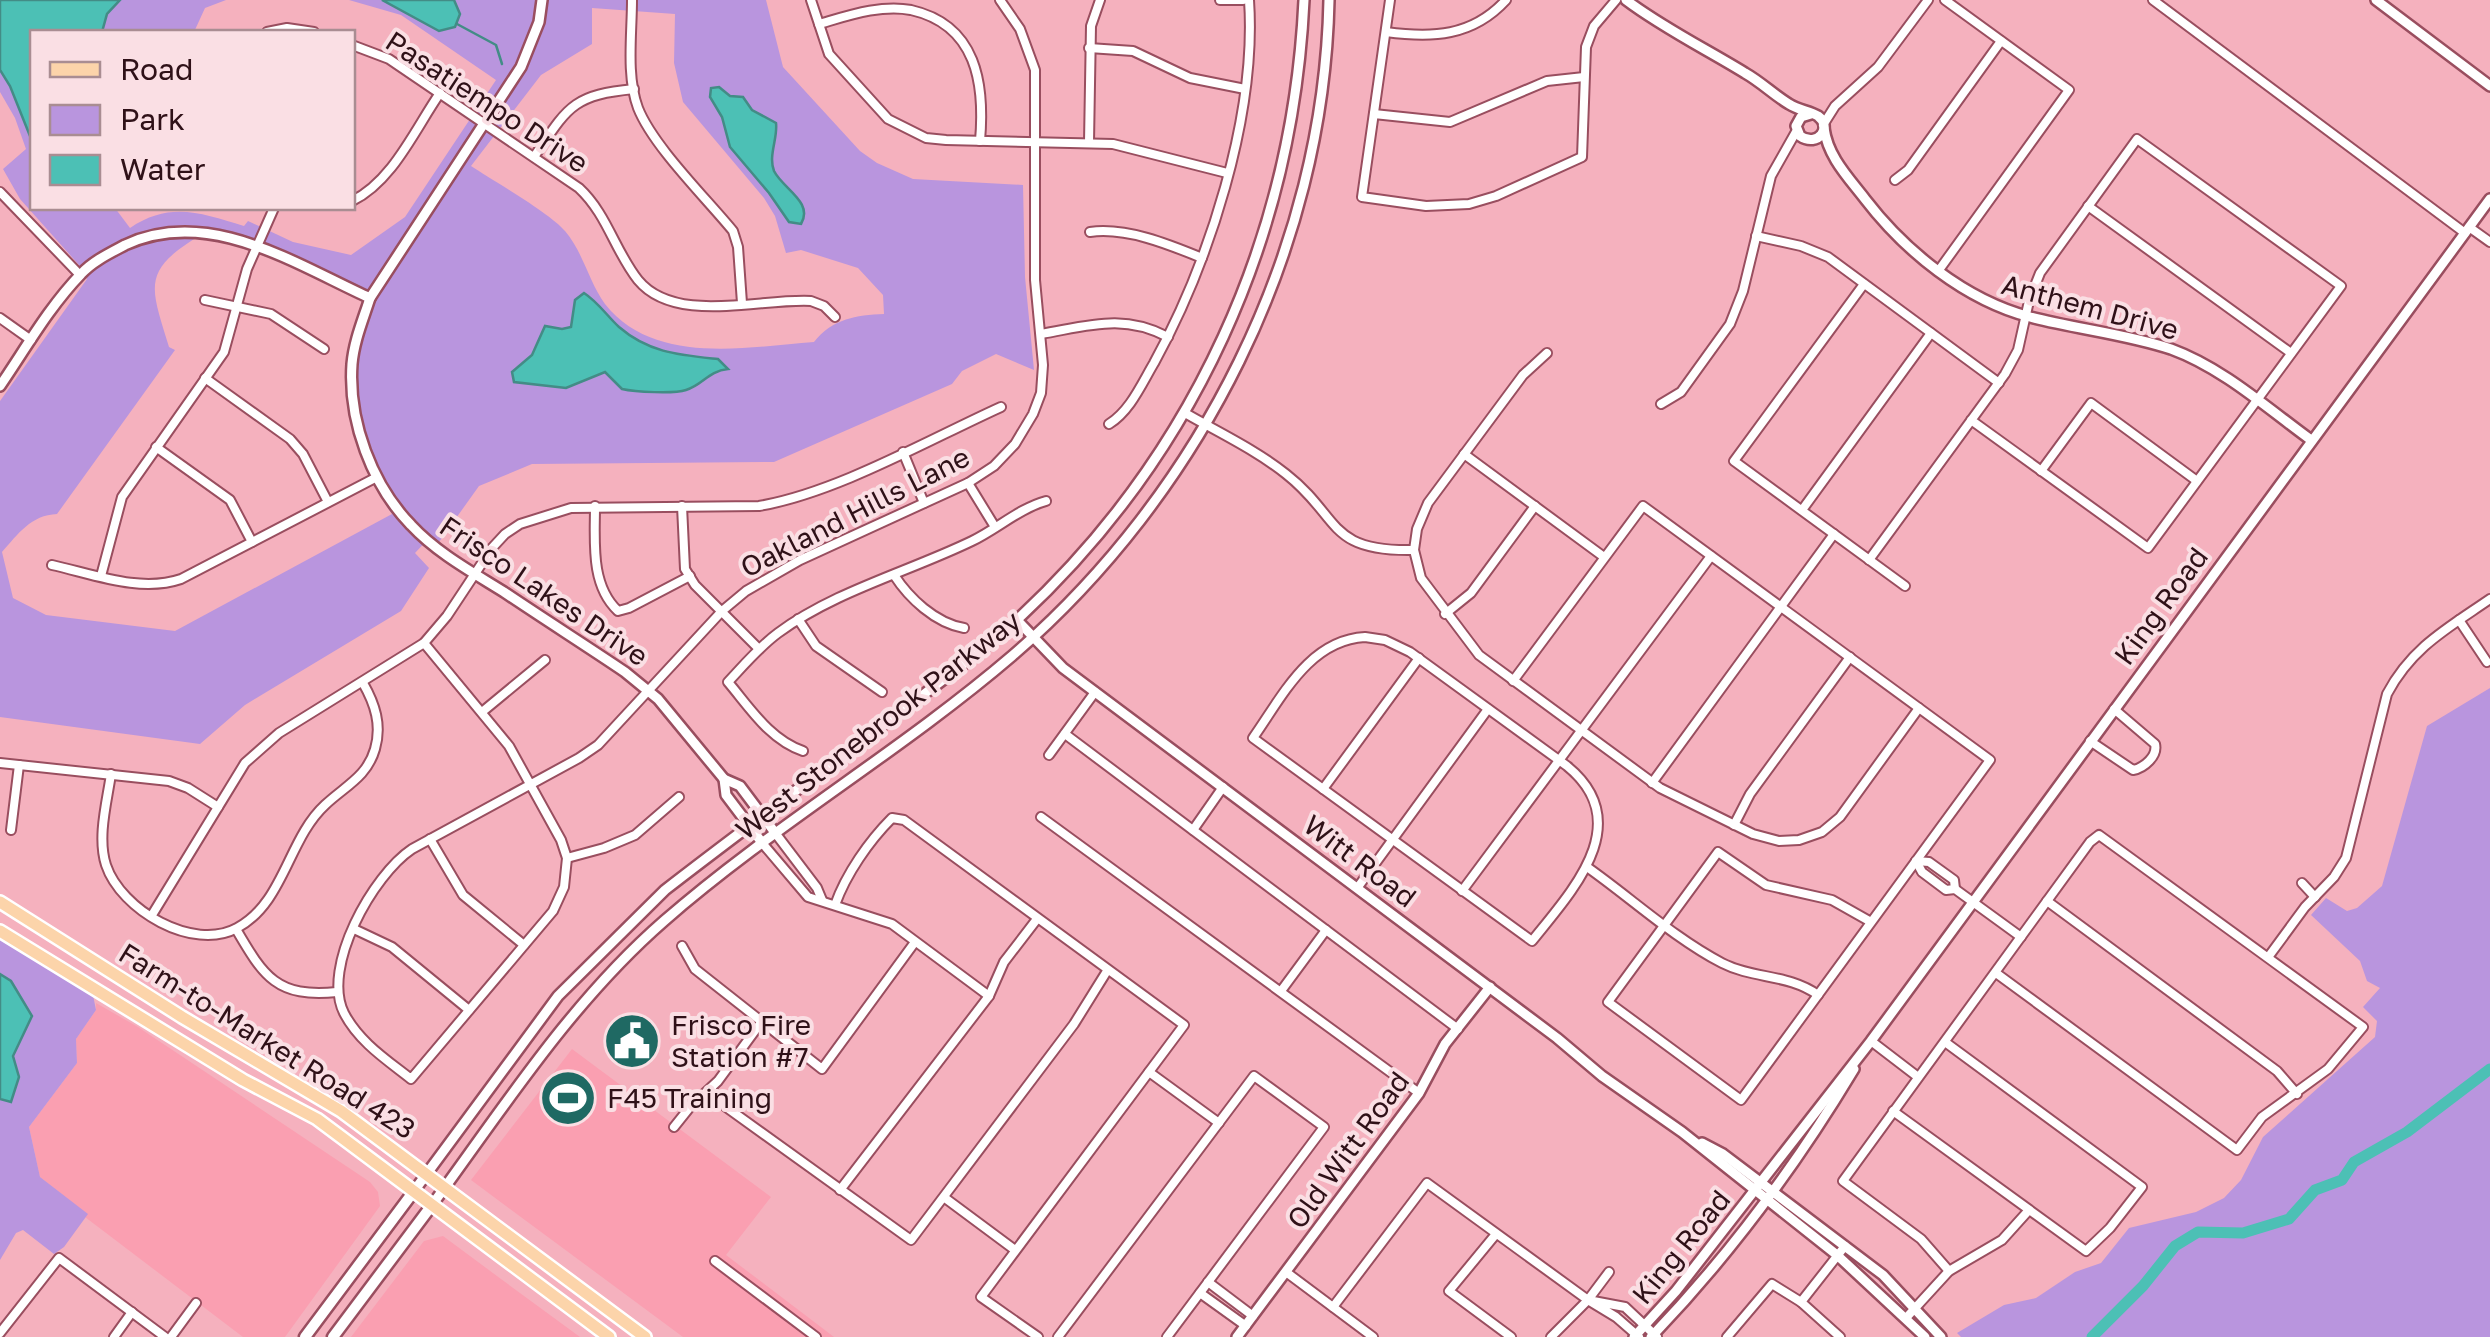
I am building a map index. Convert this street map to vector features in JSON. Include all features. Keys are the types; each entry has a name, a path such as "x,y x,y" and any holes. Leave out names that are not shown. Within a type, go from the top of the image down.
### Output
{"main road":[{"name":"Farm-to-Market Road 423","path":"0,902 341,1111 645,1337"},
{"name":"Farm-to-Market Road 423","path":"0,931 243,1080 317,1119 609,1337"},
{"path":"106,996 118,977"},
{"path":"243,1080 254,1060"},
{"path":"305,1337 414,1192"},
{"path":"333,1337 432,1205"}],"street":[{"name":"Frisco Lakes Drive","path":"542,0 532,47 370,298 352,366 358,425 367,456 412,526 475,574 625,672 649,692 688,732 724,779 740,786 822,900"},
{"path":"632,0 638,107 651,132 734,231 742,304"},
{"path":"811,0 829,54 888,119 926,138 1112,144 1226,173"},
{"name":"Oakland Hills Lane","path":"337,992 339,970 364,903 394,861 598,745 722,611 772,574 968,482 1006,454 1033,414 1042,379 1035,280 1033,60 1020,29 1000,0"},
{"path":"1089,142 1090,26 1100,0"},
{"path":"1109,424 1122,416 1168,338 1202,258 1226,173 1245,89 1251,38 1246,0 1220,0"},
{"name":"West Stonebrook Parkway","path":"414,1192 526,1038 590,961 665,890 1017,620 1136,487 1185,413 1225,336 1271,210 1295,99 1304,0"},
{"name":"West Stonebrook Parkway","path":"432,1205 559,1031 620,962 709,883 984,678 1031,637 1122,544 1206,425 1246,347 1273,282 1300,202 1319,109 1329,0"},
{"path":"1390,0 1362,197 1426,206 1469,204 1582,157 1584,54 1591,33 1616,0"},
{"path":"1386,32 1423,37 1444,35 1480,20 1506,0"},
{"path":"1626,0 1732,64 1784,101 1813,114 1824,127"},
{"path":"1787,149 1819,138 1836,106 1878,67 1928,0"},
{"path":"1939,270 2069,90 1945,0"},
{"path":"2154,0 2467,230 2490,242"},
{"path":"2380,1 2490,86"},
{"path":"819,24 884,10 911,10 945,24 967,47 980,80 980,140"},
{"path":"1895,180 1908,170 2001,41"},
{"name":"Pasatiempo Drive","path":"355,46 390,59 592,200 638,280 650,290 680,305 811,301 824,306 835,317"},
{"path":"1090,48 1132,51 1190,78 1245,89"},
{"path":"1374,114 1450,122 1547,81 1584,77"},
{"path":"534,156 562,115 576,102 593,94 634,89"},
{"path":"355,199 383,177 440,93"},
{"path":"1784,101 1794,115 1796,128 1807,141"},
{"path":"1661,404 1681,392 1730,324 1744,291 1771,176 1801,117 1836,106"},
{"name":"Anthem Drive","path":"1824,127 1832,156"},
{"path":"1869,560 1999,382 2018,350 2040,273 2137,138 2340,286 2148,548 1972,420"},
{"name":"Anthem Drive","path":"1807,141 1832,156 1886,226 1982,300 2026,316 2170,349 2214,370 2311,440"},
{"path":"0,192 80,275"},
{"name":"King Road","path":"1636,1336 1871,1041 2490,199"},
{"path":"2088,206 2291,353"},
{"path":"101,576 122,497 224,352 256,247 273,210"},
{"path":"0,386 80,275 112,251 143,237 201,230 235,238 370,298"},
{"path":"1090,232 1106,230 1146,239 1202,258"},
{"path":"1756,236 1801,246 1828,258 1999,382"},
{"path":"1864,284 1734,461 1905,586"},
{"path":"205,300 271,314 324,348"},
{"path":"0,318 32,340"},
{"path":"1041,334 1123,322 1150,328 1168,338"},
{"path":"1802,510 1932,333"},
{"path":"1547,354 1523,374 1424,509 1416,529 1414,550 1421,578 1478,655 1652,783 1766,838 1799,840 1822,832 1840,818 1919,708"},
{"path":"205,378 290,439 303,454 328,502"},
{"path":"2041,471 2090,404 2197,481"},
{"path":"152,916 245,763 279,733 424,643 492,548 520,524 555,512 595,506 759,506 789,500 1001,407"},
{"path":"1185,413 1293,480 1329,523 1348,538 1380,549 1414,550"},
{"path":"156,447 230,500 252,542"},
{"path":"903,452 924,502"},
{"path":"1464,454 1604,557"},
{"path":"52,565 163,585 377,477"},
{"path":"968,482 995,527"},
{"path":"803,751 785,745 774,735 728,682 760,649 798,620 976,540 1034,504 1046,501"},
{"path":"595,506 596,564 602,587 618,611 690,576"},
{"path":"682,506 682,554 690,576 760,649"},
{"path":"1445,614 1474,590 1535,506"},
{"path":"1513,681 1643,506 1990,760 1741,1100 1608,1002 1664,923 1718,852 1766,884 1832,900 1871,922"},
{"path":"1652,783 1834,534"},
{"path":"1462,891 1711,556"},
{"path":"894,575 909,597 953,626 964,628"},
{"path":"2269,956 2346,858 2388,694 2396,678 2423,646 2490,599"},
{"path":"798,620 816,646 882,692"},
{"name":"Witt Road","path":"1017,620 1063,668 1358,887 1616,1086 1758,1187 1771,1190 1883,1275 1941,1337"},
{"path":"2459,620 2487,662"},
{"path":"1350,638 1379,638 1398,644 1419,658 1573,771 1587,788 1598,824 1596,846 1587,867 1532,941 1252,738 1318,653 1350,638"},
{"path":"236,929 260,970 274,982 290,991 310,995 337,992 343,1012 355,1030 412,1079 553,911 564,887 567,858 561,840 509,746 424,643"},
{"path":"1323,790 1419,658"},
{"path":"1734,824 1750,794 1850,658"},
{"path":"482,712 545,660"},
{"path":"111,774 103,836 106,866 117,888 152,916 198,936 216,936 236,929 268,900 309,825 324,806 357,780 368,765 378,730 372,699 363,683"},
{"path":"1050,756 1095,692"},
{"path":"1358,887 1488,709"},
{"path":"2090,741 2130,768 2143,767 2150,760 2155,744 2114,709"},
{"path":"1065,734 1458,1029"},
{"path":"0,763 169,781 218,806"},
{"path":"11,830 20,765"},
{"name":"Frisco Lakes Drive","path":"724,779 726,794 808,897 892,924 989,996"},
{"path":"1192,830 1224,787"},
{"path":"567,858 635,834 679,797"},
{"path":"1041,817 1420,1093"},
{"path":"835,905 842,886 892,818 904,820 1184,1025 981,1297 1038,1337"},
{"path":"1949,1271 1921,1238 1844,1180 2046,901 2099,835 2363,1028 2336,1061 2262,1117 2237,1150 1996,973"},
{"path":"430,839 464,895 524,944"},
{"path":"1916,861 1922,872 1946,890 1954,889 2021,937"},
{"path":"1587,867 1727,965 1754,975 1796,982 1818,994"},
{"path":"2302,884 2315,897"},
{"path":"2046,901 2273,1068 2296,1094"},
{"path":"840,1190 989,996 1004,962 1037,918"},
{"path":"354,929 392,947 469,1010"},
{"path":"1281,991 1326,930"},
{"path":"682,946 695,969 822,1069 916,942"},
{"path":"711,1090 726,1107 911,1240 1074,1024 1108,971"},
{"name":"Old Witt Road","path":"1238,1337 1420,1093 1441,1050 1490,987"},
{"path":"674,1127 711,1090 762,1021"},
{"path":"1871,1041 1918,1077"},
{"name":"King Road","path":"1654,1336 1826,1118 1871,1041"},
{"path":"1893,1111 2086,1251 2110,1228 2142,1186 1945,1042"},
{"path":"1148,1072 1219,1123"},
{"path":"1058,1337 1254,1076 1324,1128 1167,1337"},
{"path":"1334,1308 1427,1183 1636,1336"},
{"name":"Witt Road","path":"1758,1187 1764,1200 1837,1255 1925,1337"},
{"path":"945,1198 1015,1250"},
{"path":"1906,1318 1949,1271 2002,1240 2029,1210"},
{"path":"1496,1234 1450,1291 1511,1337"},
{"path":"1800,1302 1844,1246"},
{"path":"0,1333 59,1258 168,1337 196,1303"},
{"path":"715,1261 812,1336"},
{"path":"1286,1272 1373,1337"},
{"path":"1551,1337 1609,1272"},
{"path":"1208,1282 1249,1321"},
{"path":"1727,1337 1772,1284 1800,1302 1840,1337"},
{"path":"1200,1293 1249,1321"},
{"path":"1588,1300 1625,1307 1654,1336"},
{"path":"114,1337 132,1312"}],"shaded area":[{"path":"96,1003 370,1182 378,1192 380,1206 285,1337 243,1337 85,1217 87,1214 40,1177 29,1127 77,1063 76,1039 96,1010"},
{"path":"572,1049 771,1197 726,1255 834,1337 683,1337 471,1180"},
{"path":"443,1236 580,1337 351,1337 424,1241"}],"green space":[{"path":"0,0 226,0 205,8 195,30 30,30 30,210 116,210 130,228 159,214 186,212 244,226 248,221 293,242 351,255 405,217 496,80 401,15 349,0 766,0 783,67 860,151 913,179 1023,185 1025,277 1034,370 996,354 962,371 952,384 774,462 532,464 479,486 439,542 431,536 415,553 429,568 401,611 245,705 200,744 0,717 0,401 87,279 20,199 3,169 26,149 0,92","holes":["592,8 675,14 674,63 683,102 764,198 775,216 786,253 801,250 858,268 883,295 884,314 845,320 814,342 731,349 675,345 649,337 625,324 605,304 577,248 558,224 471,166 541,75 592,44","201,235 237,242 364,299 350,358 350,406 365,463 392,514 175,631 46,615 13,598 2,552 32,522 57,514 175,350 169,347 155,295 159,270"]},
{"path":"2490,688 2490,1337 1961,1337 1957,1333 2004,1305 2036,1298 2075,1272 2101,1263 2129,1228 2196,1212 2224,1198 2241,1180 2263,1137 2375,1037 2377,1021 2363,1007 2380,988 2367,981 2360,961 2311,915 2326,898 2347,911 2357,908 2382,886 2427,726"},
{"path":"0,935 93,995 96,1010 76,1039 77,1063 29,1127 40,1177 88,1214 64,1247 54,1254 23,1230 16,1233 0,1260"}],"water":[{"path":"0,0 120,0 107,14 103,30 30,30 30,136 0,70"},
{"path":"382,0 454,0 460,14 455,27 439,31"},
{"path":"719,87 730,96 743,97 752,110 776,123 772,165 778,178 801,202 801,224 789,222 730,147 722,117 710,97 711,88"},
{"path":"584,293 630,336 678,354 718,359 728,369 715,372 692,388 673,392 622,389 605,372 566,388 514,382 512,372 532,355 545,326 571,327 575,300"},
{"path":"0,974 11,981 32,1016 13,1056 19,1077 11,1102 0,1099"}],"waterway":[{"path":"457,24 496,45 502,64"},
{"path":"2092,1337 2143,1286 2175,1246 2198,1232 2243,1233 2289,1219 2315,1190 2342,1180 2354,1162 2407,1132 2490,1069"}],"place":[{"name":"Frisco Fire Station #7","path":"632,1041"},
{"name":"F45 Training","path":"568,1098"}]}
